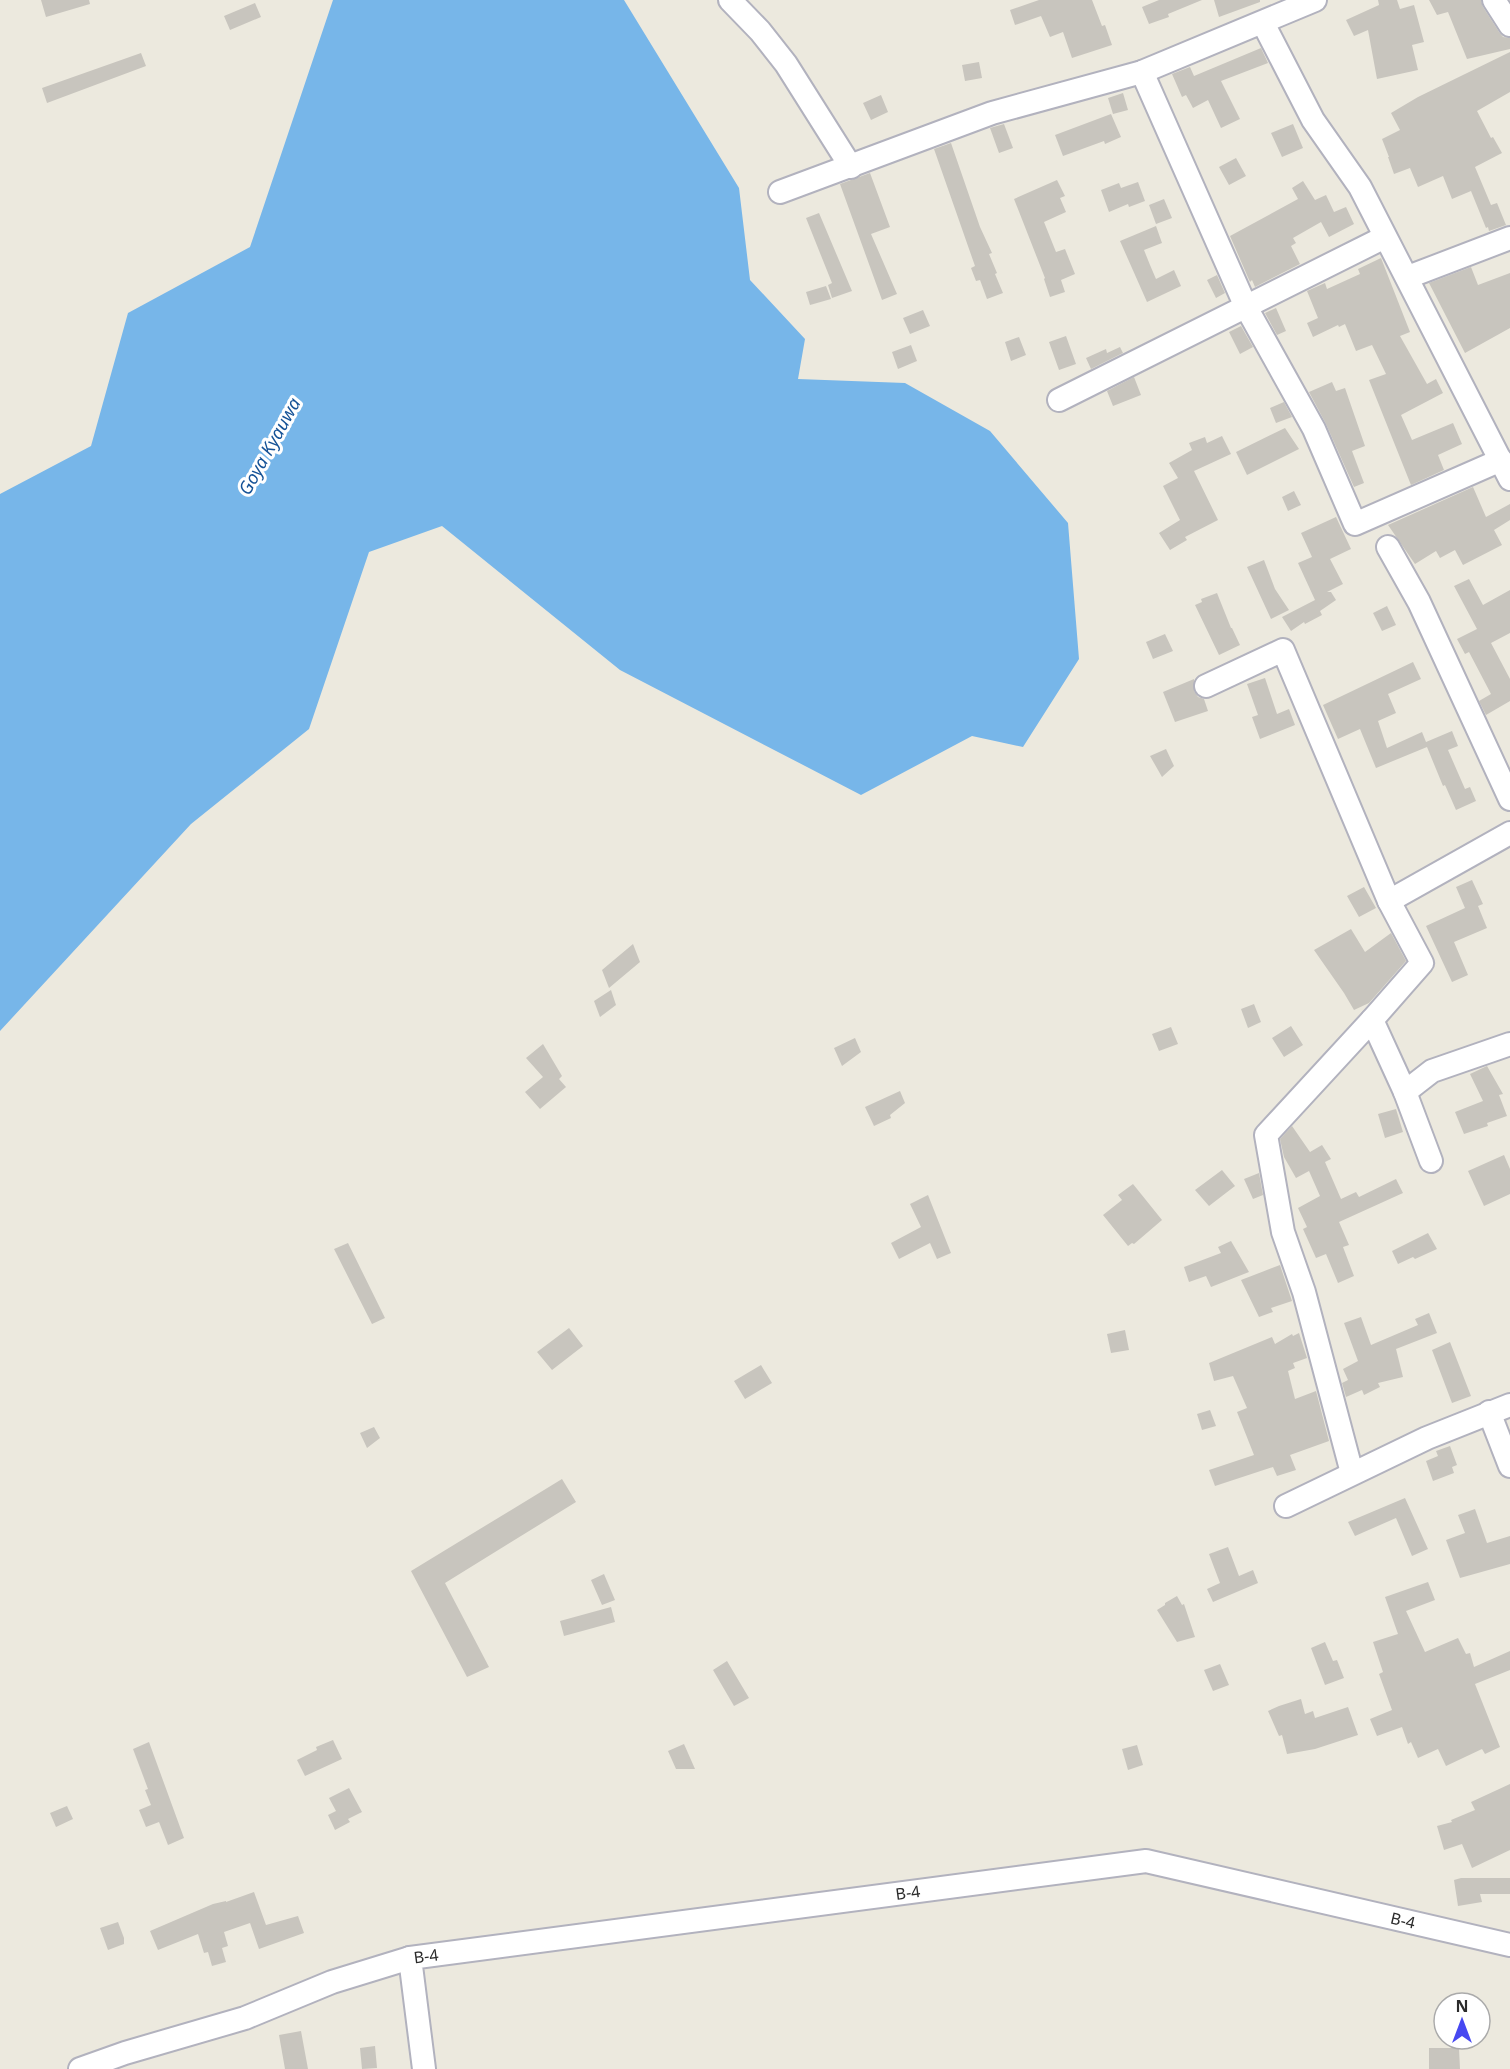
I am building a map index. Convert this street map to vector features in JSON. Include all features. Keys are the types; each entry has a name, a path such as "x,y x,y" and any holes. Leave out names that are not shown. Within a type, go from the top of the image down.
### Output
{"street":[{"path":"730,0 760,31 786,63 850,167"},
{"path":"780,192 992,114 1142,72 1315,0"},
{"path":"1494,0 1510,25"},
{"path":"1142,72 1246,307 1314,429 1354,524 1506,470 1443,352 1408,277 1360,187 1312,120 1263,23"},
{"path":"1059,400 1385,237"},
{"path":"1408,277 1510,238"},
{"path":"1388,547 1419,602 1510,799"},
{"path":"1206,686 1283,650 1389,902 1422,963 1266,1135 1283,1232 1304,1292 1352,1473"},
{"path":"1389,902 1510,833"},
{"path":"1372,1020 1405,1092 1431,1161"},
{"path":"1405,1092 1432,1071 1510,1044"},
{"path":"1286,1506 1427,1438 1500,1408 1510,1466"},
{"name":"B-4","path":"423,2069 410,1958 1146,1861 1510,1945"},
{"path":"80,2069 125,2053 245,2018 332,1982 410,1958"}],"water":[{"name":"Goya Kyauwa","path":"333,0 624,0 739,188 750,280 805,339 798,379 905,383 990,431 1068,523 1079,659 1023,747 972,736 861,795 620,670 442,526 369,552 309,729 191,824 0,1031 0,494 91,446 128,313 250,247"}],"building":[{"path":"41,0 89,0 90,4 46,17"},
{"path":"1039,0 1092,0 1112,45 1072,58 1063,32 1050,37 1041,16 1015,25 1010,10"},
{"path":"1159,0 1202,0 1168,14 1169,17 1149,24 1142,7"},
{"path":"1214,0 1260,0 1260,2 1219,17"},
{"path":"1378,0 1397,0 1400,9 1414,5 1424,42 1412,45 1418,70 1377,79 1368,30 1354,36 1346,20 1379,5"},
{"path":"1429,0 1481,0 1499,32 1503,37 1510,38 1510,49 1467,59 1448,12 1437,15"},
{"path":"255,3 261,17 230,30 224,16"},
{"path":"1261,48 1268,63 1221,81 1240,119 1221,128 1208,100 1193,108 1186,95 1182,97 1172,74 1190,67 1194,76"},
{"path":"1510,52 1510,92 1477,111 1502,153 1475,167 1491,205 1497,203 1506,225 1489,231 1471,191 1452,199 1443,176 1418,187 1410,168 1394,174 1382,139 1400,130 1391,113 1418,97"},
{"path":"141,53 146,66 47,103 42,88"},
{"path":"979,62 982,78 965,81 962,65"},
{"path":"1123,93 1128,110 1113,114 1108,98"},
{"path":"881,95 888,112 871,120 863,103"},
{"path":"1111,114 1121,137 1063,156 1055,135"},
{"path":"1004,124 1013,148 999,153 990,128"},
{"path":"1293,124 1303,148 1282,157 1271,133"},
{"path":"951,143 980,227 992,253 989,254 1003,293 987,299 980,280 976,281 971,268 975,266 934,149"},
{"path":"1236,158 1246,176 1229,185 1219,167"},
{"path":"870,173 890,227 871,234 897,294 882,300 840,184"},
{"path":"1057,180 1065,196 1060,198 1066,212 1044,222 1056,252 1065,249 1075,274 1061,280 1065,292 1050,297 1045,278 1014,199"},
{"path":"1303,181 1315,200 1326,195 1334,212 1346,207 1354,224 1329,237 1321,222 1293,238 1296,243 1291,246 1300,264 1255,287 1252,280 1250,282 1230,236 1298,199 1292,188"},
{"path":"1138,182 1145,201 1129,207 1128,204 1109,212 1101,190 1119,183 1121,188"},
{"path":"1164,199 1172,218 1156,224 1149,205"},
{"path":"819,213 852,291 832,298 828,285 832,283 806,218"},
{"path":"1156,226 1162,243 1144,250 1150,265 1156,279 1174,270 1181,286 1147,302 1120,241"},
{"path":"1381,258 1410,332 1400,336 1427,384 1436,379 1443,393 1401,415 1412,440 1453,423 1462,444 1438,455 1444,470 1411,485 1369,380 1386,374 1372,345 1356,351 1345,324 1313,337 1307,323 1318,318 1307,291 1325,283 1327,289 1360,274 1358,269"},
{"path":"1471,267 1478,285 1510,273 1510,328 1465,353 1429,283"},
{"path":"1217,275 1225,293 1216,298 1207,280"},
{"path":"826,286 831,299 810,305 806,292"},
{"path":"1276,308 1286,331 1277,335 1265,313"},
{"path":"923,310 930,326 910,334 903,318"},
{"path":"1241,326 1253,347 1240,354 1229,332"},
{"path":"1066,336 1076,364 1059,370 1049,342"},
{"path":"1019,337 1026,355 1011,361 1005,342"},
{"path":"911,345 917,361 898,369 892,352"},
{"path":"1120,347 1123,353 1091,369 1086,358 1106,349 1107,353"},
{"path":"1134,377 1141,395 1113,406 1107,391"},
{"path":"1332,382 1336,391 1345,388 1365,446 1352,451 1364,483 1354,487 1309,392"},
{"path":"1284,402 1292,417 1276,423 1270,408"},
{"path":"1285,428 1299,449 1247,475 1236,452"},
{"path":"1222,436 1231,454 1194,471 1218,520 1185,537 1187,540 1170,550 1159,533 1180,520 1163,486 1178,478 1169,463 1192,450 1189,443 1205,437 1207,443"},
{"path":"1473,487 1486,517 1510,504 1510,520 1494,530 1502,545 1463,565 1455,550 1440,558 1436,551 1415,564 1388,525"},
{"path":"1294,491 1301,505 1288,511 1282,497"},
{"path":"1336,517 1351,549 1330,559 1343,584 1327,592 1331,592 1336,600 1320,611 1322,615 1305,624 1304,622 1291,631 1282,617 1315,600 1298,563 1312,557 1301,533"},
{"path":"1264,560 1275,589 1289,610 1271,619 1247,567"},
{"path":"1469,579 1483,605 1510,590 1510,633 1491,643 1510,679 1510,701 1486,715 1479,701 1491,694 1469,652 1465,654 1457,639 1477,629 1454,586"},
{"path":"1217,593 1240,645 1219,655 1195,605 1202,602 1201,599"},
{"path":"1387,606 1396,625 1382,631 1373,613"},
{"path":"1165,634 1173,651 1153,659 1146,642"},
{"path":"1413,662 1421,679 1388,694 1396,713 1378,721 1387,748 1422,732 1426,742 1452,731 1458,746 1448,750 1465,789 1470,787 1476,801 1456,810 1427,747 1376,768 1360,729 1338,739 1323,705"},
{"path":"1265,678 1277,714 1289,709 1295,725 1260,739 1252,717 1258,715 1247,684"},
{"path":"1194,679 1194,691 1198,697 1204,699 1208,711 1175,722 1163,692"},
{"path":"1166,749 1174,766 1162,777 1150,756"},
{"path":"1472,880 1483,904 1478,906 1487,928 1454,942 1468,975 1452,982 1426,926 1465,908 1456,887"},
{"path":"1364,887 1376,908 1359,917 1347,896"},
{"path":"1351,929 1365,952 1391,933 1406,961 1369,1003 1354,1010 1314,950"},
{"path":"633,944 640,962 609,988 602,970"},
{"path":"611,990 616,1005 600,1017 594,1001"},
{"path":"1254,1004 1261,1022 1248,1028 1241,1009"},
{"path":"1291,1026 1303,1045 1284,1057 1272,1038"},
{"path":"1171,1027 1178,1044 1159,1051 1152,1034"},
{"path":"855,1038 861,1052 842,1066 834,1048"},
{"path":"543,1044 562,1076 559,1079 566,1087 540,1109 525,1092 543,1077 526,1058"},
{"path":"1487,1066 1503,1094 1499,1095 1507,1116 1487,1123 1488,1126 1464,1134 1455,1112 1483,1101 1470,1074"},
{"path":"900,1091 905,1103 890,1115 891,1118 874,1126 865,1107"},
{"path":"1396,1109 1403,1132 1385,1138 1378,1114"},
{"path":"1292,1126 1310,1152 1322,1145 1331,1159 1325,1162 1341,1199 1356,1192 1359,1197 1396,1179 1403,1193 1339,1222 1349,1245 1343,1247 1354,1276 1338,1283 1326,1254 1316,1258 1303,1229 1307,1227 1298,1208 1320,1196 1309,1171 1296,1178 1284,1157 1280,1139"},
{"path":"1504,1155 1510,1169 1510,1194 1484,1206 1468,1171"},
{"path":"1222,1170 1235,1186 1209,1206 1195,1190"},
{"path":"1259,1173 1263,1195 1253,1199 1244,1179"},
{"path":"1133,1184 1162,1220 1134,1244 1128,1246 1103,1215 1122,1200 1118,1195"},
{"path":"928,1195 951,1253 937,1259 930,1243 899,1259 891,1243 921,1227 910,1204"},
{"path":"1428,1233 1437,1249 1398,1264 1392,1251"},
{"path":"1231,1241 1249,1272 1211,1287 1206,1276 1189,1282 1184,1267 1221,1253 1218,1247"},
{"path":"348,1243 385,1318 372,1324 334,1249"},
{"path":"1280,1265 1292,1301 1271,1308 1273,1312 1259,1317 1241,1280"},
{"path":"1429,1313 1437,1333 1396,1349 1403,1377 1378,1383 1380,1387 1364,1395 1362,1390 1346,1397 1342,1383 1348,1380 1343,1369 1358,1361 1344,1323 1361,1317 1371,1345 1418,1325 1415,1319"},
{"path":"569,1328 583,1346 552,1370 537,1352"},
{"path":"1125,1330 1129,1350 1111,1353 1107,1334"},
{"path":"1299,1333 1307,1358 1293,1363 1295,1368 1288,1371 1295,1399 1316,1391 1329,1441 1290,1455 1296,1470 1277,1476 1273,1467 1215,1486 1209,1470 1254,1455 1237,1412 1247,1408 1233,1376 1214,1381 1209,1363 1272,1337 1275,1344 1292,1334 1293,1336"},
{"path":"1450,1342 1471,1396 1452,1403 1432,1350"},
{"path":"761,1365 772,1383 745,1399 734,1381"},
{"path":"1210,1410 1216,1426 1202,1430 1197,1414"},
{"path":"374,1427 380,1438 367,1448 360,1433"},
{"path":"1450,1446 1457,1465 1452,1467 1454,1473 1433,1481 1426,1461 1438,1456 1436,1451"},
{"path":"562,1479 576,1502 445,1583 489,1667 467,1677 411,1571"},
{"path":"1405,1498 1428,1549 1412,1556 1396,1518 1355,1536 1348,1522"},
{"path":"1475,1509 1487,1543 1510,1536 1510,1564 1460,1578 1446,1540 1465,1533 1458,1515"},
{"path":"1228,1547 1239,1576 1253,1570 1258,1583 1213,1602 1207,1589 1220,1583 1209,1554"},
{"path":"604,1574 615,1600 602,1605 591,1580"},
{"path":"1428,1582 1435,1600 1406,1611 1425,1652 1458,1638 1466,1654 1470,1653 1474,1667 1510,1651 1510,1670 1475,1684 1500,1747 1485,1754 1482,1749 1446,1766 1438,1749 1418,1758 1411,1742 1408,1744 1402,1727 1377,1736 1370,1719 1392,1710 1379,1674 1383,1672 1373,1642 1398,1634 1385,1597"},
{"path":"1177,1596 1182,1605 1184,1604 1195,1637 1177,1642 1157,1610"},
{"path":"611,1607 615,1622 564,1636 560,1621"},
{"path":"1325,1642 1333,1661 1337,1660 1344,1678 1325,1685 1311,1648"},
{"path":"727,1661 749,1698 734,1706 713,1670"},
{"path":"1220,1664 1229,1685 1213,1691 1204,1670"},
{"path":"1301,1699 1305,1714 1313,1711 1315,1718 1348,1707 1358,1735 1315,1749 1287,1754 1282,1735 1279,1736 1268,1711"},
{"path":"333,1740 342,1759 305,1776 297,1760 317,1750 316,1747"},
{"path":"149,1742 184,1838 168,1845 159,1822 146,1827 139,1810 151,1805 145,1790 148,1789 133,1749"},
{"path":"684,1744 695,1769 676,1769 668,1751"},
{"path":"1137,1745 1143,1765 1128,1770 1122,1749"},
{"path":"1510,1784 1510,1850 1472,1868 1462,1844 1444,1850 1437,1826 1452,1822 1451,1820 1475,1810 1471,1802"},
{"path":"349,1788 362,1812 348,1819 350,1822 335,1830 328,1815 336,1811 329,1798"},
{"path":"67,1806 73,1819 56,1827 50,1813"},
{"path":"1510,1878 1510,1894 1480,1894 1482,1902 1458,1906 1454,1880"},
{"path":"254,1892 266,1925 298,1916 304,1933 259,1949 250,1923 224,1932 228,1946 222,1948 226,1962 212,1966 208,1952 204,1953 198,1934 158,1950 150,1931 213,1904"},
{"path":"118,1922 124,1944 108,1950 100,1928"},
{"path":"301,2031 308,2069 285,2069 279,2035"},
{"path":"375,2046 377,2068 362,2069 360,2048"},
{"path":"1429,2048 1432,2048 1432,2051 1459,2051 1460,2069 1429,2069"}]}
